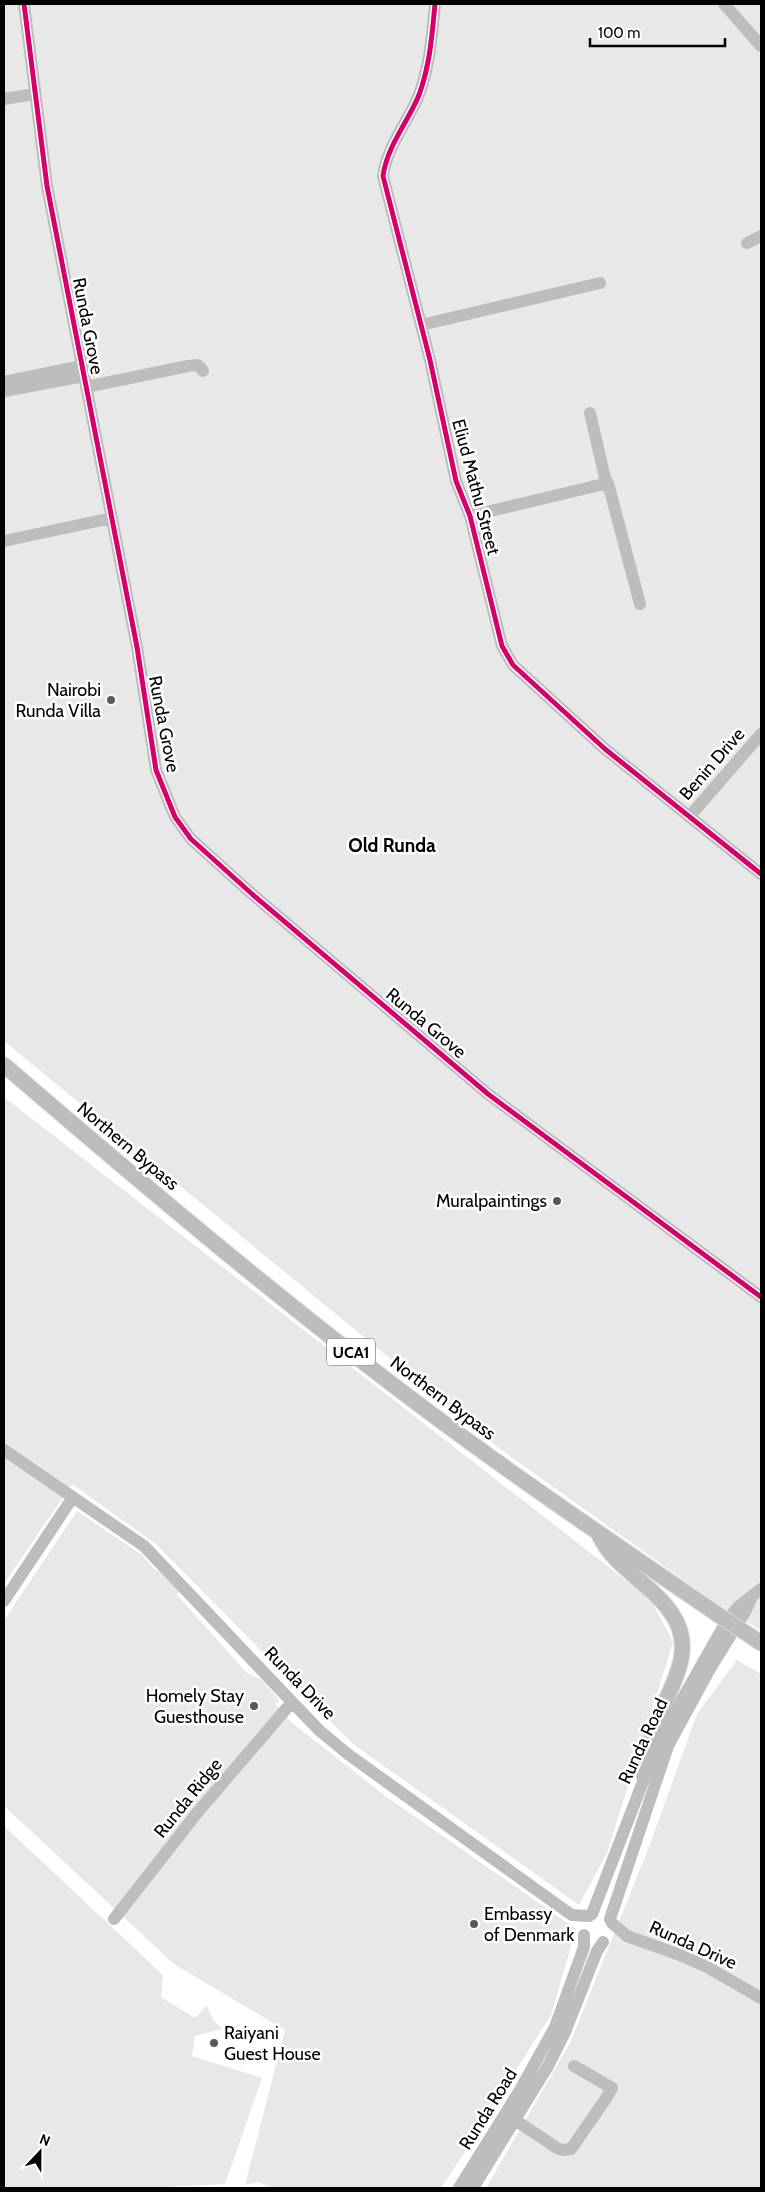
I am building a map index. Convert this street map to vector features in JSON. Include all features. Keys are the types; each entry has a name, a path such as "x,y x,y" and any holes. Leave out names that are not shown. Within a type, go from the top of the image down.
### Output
{"main road":[{"name":"Northern Bypass","path":"4,1065 219,1248 317,1326 514,1474 761,1643"},
{"path":"597,1532 615,1559 663,1602 673,1615 680,1629 684,1644 675,1682 665,1701 647,1749 644,1776"}],"street":[{"name":"Runda Grove","path":"24,4 47,186 137,647 156,770 175,816 191,840 488,1094 761,1297"},
{"name":"Eliud Mathu Street","path":"435,4 429,64 418,96 385,161 383,176 421,325 456,481 470,516 502,646 513,665 605,749 761,874"},
{"path":"724,4 761,46"},
{"path":"4,99 35,94"},
{"path":"747,244 761,236"},
{"path":"421,325 600,283"},
{"path":"4,382 188,366 198,366 203,371"},
{"path":"4,391 84,376"},
{"path":"590,413 606,482 609,484 640,604"},
{"path":"470,516 606,482"},
{"path":"4,540 112,518"},
{"name":"Benin Drive","path":"689,817 761,734"},
{"name":"Runda Drive","path":"4,1450 144,1546 320,1731 350,1755 572,1915 587,1922 601,1913 627,1936 708,1967 761,1998"},
{"path":"4,1600 73,1497"},
{"name":"Runda Road","path":"459,2188 520,2090 555,2027 584,1947 587,1922 659,1740 726,1622 738,1607 756,1593"},
{"name":"Runda Road","path":"611,1921 668,1746 710,1667 756,1593"},
{"name":"Runda Ridge","path":"114,1919 197,1813 292,1702"},
{"path":"606,1940 612,1933 611,1921"},
{"path":"587,1922 590,1941 627,1936"},
{"name":"Runda Road","path":"472,2188 548,2066 566,2032 606,1940"},
{"path":"515,2120 557,2148 562,2150 571,2149 612,2088 574,2066"}],"shaded area":[{"path":"4,4 761,4 761,1631 713,1601 500,1449 4,1041"},
{"path":"4,1097 651,1600 673,1642 607,1853 579,1905 353,1744 157,1545 72,1484 4,1584"},
{"path":"77,1511 142,1555 156,1571 162,1571 180,1592 176,1594 247,1673 262,1680 280,1701 275,1704 291,1722 384,1795 576,1929 551,2015 483,2122 479,2141 470,2144 441,2188 270,2188 259,2182 245,2185 285,2030 174,1964 4,1806 4,1620"},
{"path":"737,1660 761,1674 761,2188 486,2188 570,2043 649,1847 697,1714"},
{"path":"4,1826 163,1975 161,1997 195,2018 207,2006 213,2020 222,2029 195,2036 192,2056 262,2078 225,2184 142,2188 4,2188"}],"cycle path":[{"path":"24,4 47,186 137,647 156,770 175,817 191,839 252,894 488,1094 761,1297"},
{"path":"435,4 430,50 423,84 389,154 383,176 430,360 456,481 470,516 502,646 513,665 605,749 761,874"}],"place":[{"name":"Nairobi Runda Villa","path":"111,700"},
{"name":"Muralpaintings","path":"557,1201"},
{"name":"Homely Stay Guesthouse","path":"254,1706"},
{"name":"Embassy of Denmark","path":"474,1924"},
{"name":"Raiyani Guest House","path":"214,2043"}],"district":[{"name":"Old Runda","path":"392,845"}]}
